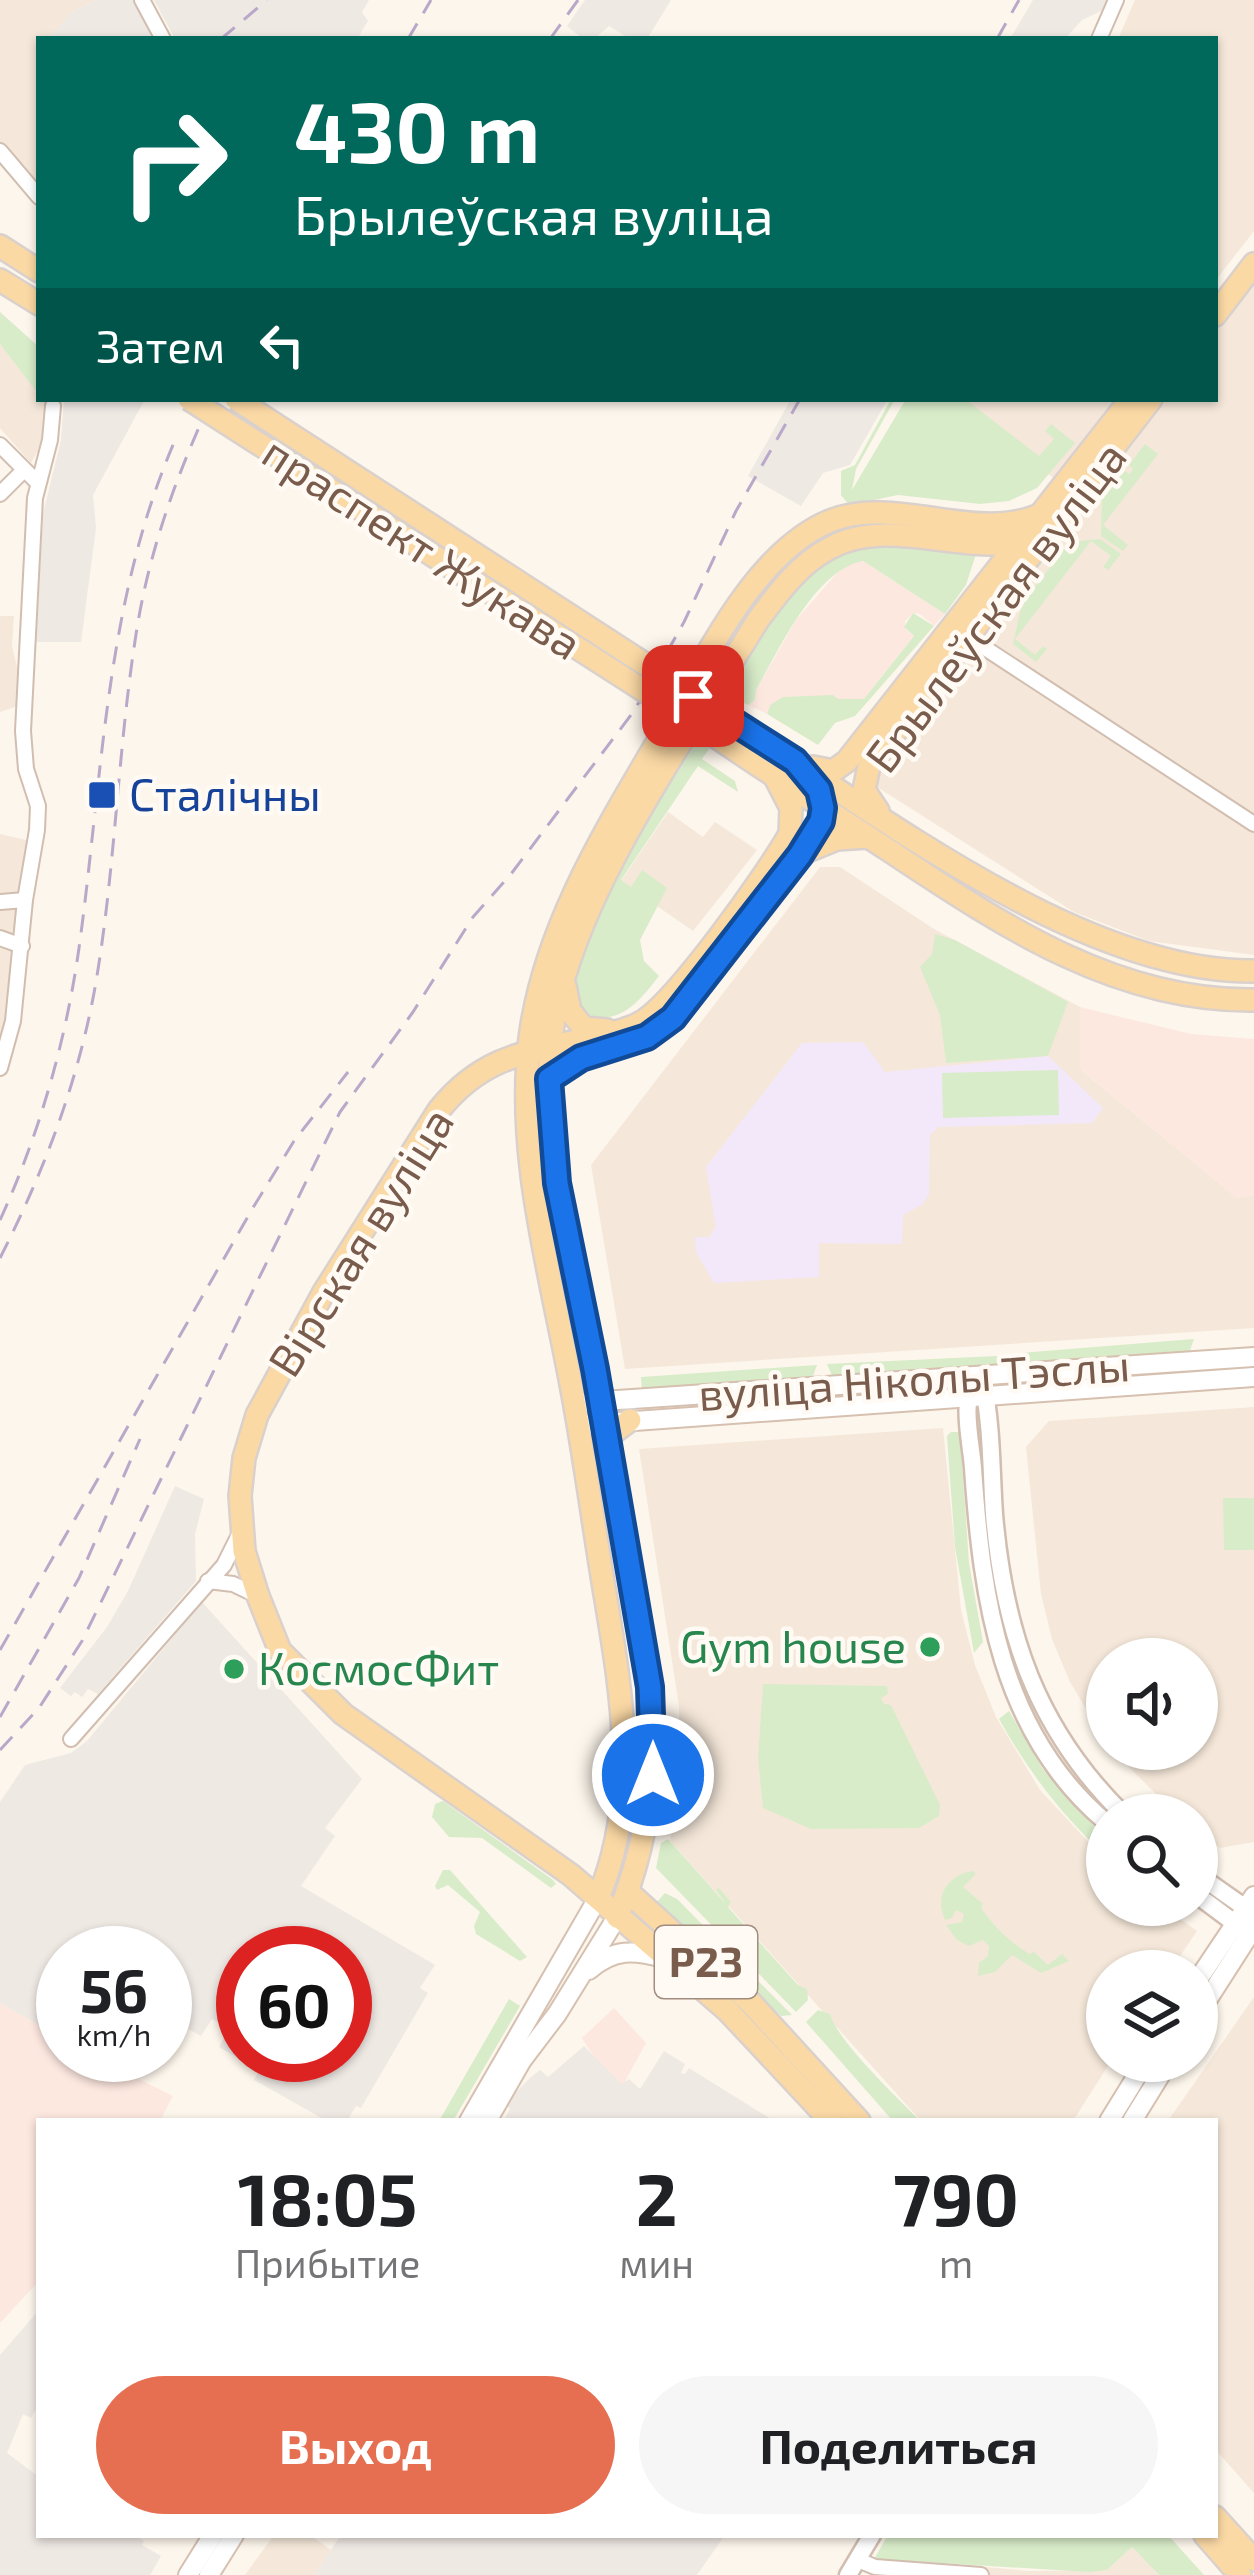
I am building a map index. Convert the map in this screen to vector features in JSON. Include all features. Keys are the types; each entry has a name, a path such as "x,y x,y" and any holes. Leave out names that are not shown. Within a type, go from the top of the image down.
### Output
{"main road":[{"path":"1218,304 1254,244"},
{"path":"0,246 36,269"},
{"path":"1218,305 1254,264"},
{"path":"0,280 36,302"},
{"name":"праспект Жукава","path":"194,402 725,729 795,761 979,877 1092,936 1189,965 1254,971"},
{"name":"праспект Жукава","path":"240,402 725,729 775,777 943,886 1075,963 1189,996 1254,1000"},
{"name":"Брылеўская вуліца","path":"882,816 864,790 865,774 961,632 1130,402"},
{"name":"Брылеўская вуліца","path":"1006,573 1019,540 1044,523 1148,402"},
{"name":"Р23","path":"598,1898 618,1839 625,1754 620,1688 577,1414 530,1171 545,962 585,872 710,650 770,566 811,533 856,515 904,513 1044,523"},
{"path":"1000,523 1019,540"},
{"name":"Р23","path":"856,2118 750,2002 628,1892 647,1821 654,1754 650,1687 604,1408 557,1183 549,1079 540,1048 605,875 784,584 814,558 848,539 886,535 989,545 1019,540"},
{"path":"989,545 998,551 1006,573"},
{"name":"Брылеўская вуліца","path":"795,761 827,771 839,768 961,632"},
{"name":"Брылеўская вуліца","path":"549,1079 581,1058 647,1037 673,1018 800,855 821,821 823,808 819,790 795,761"},
{"path":"540,1048 631,1028 655,1013 679,987 790,834 792,819 785,792 775,777"},
{"name":"Брылеўская вуліца","path":"800,855 837,839 868,837"},
{"path":"564,983 571,1011 584,1028 631,1028"},
{"name":"Вірская вуліца","path":"540,1048 491,1064 451,1094 324,1292 257,1415 244,1458 241,1531 257,1597 280,1651 343,1714 541,1853 617,1916"},
{"name":"вуліца Ніколы Тэслы","path":"577,1414 604,1408 1254,1357"},
{"name":"вуліца Ніколы Тэслы","path":"630,1420 1254,1377"},
{"path":"604,1408 630,1420"},
{"path":"602,1579 630,1574"},
{"path":"489,2118 522,2060 577,1982 628,1892"},
{"path":"471,2118 598,1898"},
{"name":"Р23","path":"617,1916 728,2011 828,2118"},
{"path":"1218,1956 1249,1920"},
{"path":"1218,1978 1249,1920"},
{"path":"577,1982 615,1953 632,1951 664,1958"},
{"path":"1111,2118 1133,2082"},
{"path":"1134,2118 1156,2082"},
{"path":"1218,2521 1254,2560"},
{"path":"188,2575 211,2538"},
{"path":"209,2575 232,2538"},
{"path":"1208,2538 1240,2575"}],"street":[{"path":"142,0 161,36"},
{"path":"1100,36 1116,0"},
{"path":"0,151 36,193"},
{"path":"0,1068 13,1021 38,830 23,731 38,483 53,406"},
{"path":"0,445 38,483"},
{"path":"0,494 23,471"},
{"path":"961,632 1254,824"},
{"path":"0,902 26,900"},
{"path":"0,938 22,946"},
{"path":"976,1377 983,1577 1009,1683 1048,1756 1086,1799"},
{"path":"976,1397 999,1568 1017,1649 1064,1743 1106,1794"},
{"path":"71,1739 233,1551 241,1531"},
{"path":"208,1581 233,1584 257,1597"},
{"path":"1218,1893 1249,1920"},
{"path":"1218,1905 1249,1920"},
{"path":"853,2567 870,2538"},
{"path":"853,2567 981,2575"}],"shaded area":[{"path":"0,0 96,0 72,12 51,36 36,36 36,184 0,143"},
{"path":"96,0 135,0 154,36 51,36 72,12"},
{"path":"154,0 369,0 362,12 368,21 359,36 173,36"},
{"path":"585,0 671,0 649,36 625,36 609,26 597,36 579,36 567,26"},
{"path":"1033,0 1107,0 1103,10 1082,20 1068,36 1012,36"},
{"path":"1135,0 1254,0 1254,231 1218,277 1218,36 1119,36"},
{"path":"1254,281 1254,955 1149,941 1074,912 877,787 881,763 957,663 995,623 1136,440 1159,402 1218,402 1218,326"},
{"path":"0,344 36,391 36,402 47,405 40,447 31,463 0,428"},
{"path":"64,402 143,402 93,495 96,528 81,642 36,642 43,514 61,440"},
{"path":"789,402 886,402 850,465 823,473 801,506 748,476"},
{"path":"953,402 1122,402 1060,483"},
{"path":"863,561 945,614 934,626 920,614 913,613 905,621 906,630 914,636 864,699 770,705 767,714 748,705 755,700 756,690 796,620 843,566"},
{"path":"0,616 14,616 12,646 23,692 21,705 0,712"},
{"path":"668,812 703,837 715,822 757,850 693,931 621,881"},
{"path":"0,834 30,841 9,1009 0,1043"},
{"path":"820,867 840,867 934,929 1080,1007 1081,1070 1236,1197 1254,1195 1254,1328 625,1369 591,1165"},
{"path":"1080,1007 1191,1034 1254,1039 1254,1195 1237,1198 1080,1069"},
{"path":"863,1042 885,1072 1048,1056 1103,1108 1092,1123 938,1127 930,1135 929,1194 923,1204 903,1215 902,1244 819,1243 819,1277 714,1283 696,1252 695,1237 709,1237 716,1227 706,1167 802,1043"},
{"path":"1254,1407 1254,1842 1218,1847 1218,1794 1156,1794 1132,1770 1218,1770 1218,1638 1086,1638 1086,1709 1070,1682 1052,1639 1041,1594 1026,1447 1049,1421"},
{"path":"943,1428 961,1610 975,1665 996,1717 1040,1790 1086,1839 1086,1926 1190,1926 1197,1931 1184,1950 1086,1950 1086,2082 1098,2082 1075,2118 918,2118 670,1841 680,1777 679,1706 639,1449"},
{"path":"175,1486 204,1499 195,1534 196,1581 98,1694 88,1689 82,1697 75,1692 71,1696 60,1688 128,1591"},
{"path":"202,1602 362,1779 325,1828 335,1836 301,1886 369,1926 216,1926 216,2021 212,2019 201,2036 192,2031 192,1926 36,1926 36,2024 0,2003 0,1802 25,1765 71,1753 87,1741"},
{"path":"372,1928 435,1965 420,1988 428,1993 361,2108 356,2106 349,2118 322,2118 258,2082 372,2082"},
{"path":"1254,1997 1254,2493 1218,2452 1218,2118 1170,2118 1195,2082 1218,2082 1218,2049"},
{"path":"0,2003 36,2024 36,2082 145,2082 173,2096 162,2118 36,2118 36,2284 0,2323"},
{"path":"614,2008 646,2043 623,2085 596,2060 582,2038"},
{"path":"584,2046 622,2084 629,2079 640,2089 664,2051 685,2064 681,2073 689,2068 769,2118 505,2118 510,2109 505,2103 530,2078 540,2070 548,2077"},
{"path":"36,2313 36,2409 31,2418 23,2414 7,2453 36,2475 36,2538 139,2538 161,2556 150,2575 0,2575 0,2355"},
{"path":"272,2538 314,2538 331,2550 314,2575 245,2575"},
{"path":"339,2538 723,2538 697,2575 314,2575"},
{"path":"1132,2547 1159,2575 927,2575 930,2562 1028,2571 1107,2570"}],"green space":[{"path":"0,312 36,344 36,391 0,344"},
{"path":"889,402 893,402 856,469 852,490 904,402 969,402 1039,456 1054,439 1045,431 1051,424 1075,443 1037,488 1009,501 980,504 898,495 849,505 841,495 841,471 855,465"},
{"path":"1145,444 1158,454 1103,525 1128,545 1123,551 1101,536 1102,499 1124,471 1130,474 1129,465"},
{"path":"1100,539 1121,554 1108,570 1103,567 1111,556 1091,541 1015,639 1035,655 1043,646 1047,649 1036,662 1013,644 1022,603 1070,542"},
{"path":"871,545 976,554 966,585 945,614 863,561 846,567 814,595 776,654 755,700 748,705 742,702 702,759 735,781 738,792 698,766 621,880 631,887 642,870 667,888 640,940 644,961 659,976 624,1011 595,1019 584,1010 579,1015 571,1003 574,976 613,875 715,713 751,642 803,579 837,554"},
{"path":"913,613 934,626 855,716 835,723 818,745 767,714 770,705 783,697 864,699 914,636 904,627"},
{"path":"935,934 955,940 1068,1002 1048,1056 946,1063 940,1015 920,967 932,954"},
{"path":"1058,1070 1059,1115 943,1118 942,1073"},
{"path":"1194,1339 1189,1353 1015,1367 1014,1359 1020,1353"},
{"path":"997,1356 1001,1367 833,1378 827,1364"},
{"path":"817,1365 812,1379 642,1392 641,1377"},
{"path":"960,1432 969,1563 983,1642 974,1653 955,1547 947,1436"},
{"path":"1223,1498 1254,1498 1254,1550 1224,1550"},
{"path":"763,1684 887,1686 888,1694 881,1698 891,1705 940,1805 939,1816 919,1828 811,1829 763,1808 758,1759"},
{"path":"1009,1711 1042,1768 1086,1817 1086,1836 1022,1757 999,1719"},
{"path":"443,1801 556,1884 551,1888 482,1838 449,1837 432,1817 435,1804"},
{"path":"668,1839 726,1904 719,1888 731,1902 728,1907 798,1985 807,1989 808,2000 796,2012 656,1868 661,1843"},
{"path":"443,1870 450,1870 527,1957 520,1961 476,1934 480,1912 448,1885 437,1890"},
{"path":"972,1871 976,1874 963,1887 983,1904 981,1908 1003,1934 1048,1965 1062,1954 1069,1961 1041,1973 1012,1955 995,1972 978,1976 989,1946 983,1940 969,1946 957,1940 946,1925 962,1922 964,1914 956,1910 945,1920 941,1903 950,1882"},
{"path":"665,1893 677,1899 792,2015 781,2016 655,1904"},
{"path":"509,1999 520,2006 455,2118 441,2118"},
{"path":"818,2010 830,2014 856,2054 917,2118 890,2118 806,2022"},
{"path":"886,2538 1171,2538 1204,2575 1159,2575 1132,2547 1107,2570 1090,2572 874,2559"}],"railway":[{"path":"225,36 267,0"},
{"path":"410,36 431,0"},
{"path":"552,36 578,0"},
{"path":"999,36 1019,0"},
{"path":"0,1258 56,1129 87,1028 107,906 140,610 164,517 211,402"},
{"path":"0,1750 39,1708 82,1641 340,1112 413,1012 473,917 634,711 684,622 736,511 798,402"},
{"path":"0,1220 39,1121 67,1018 120,625 152,499 176,438"},
{"path":"0,1650 254,1206 294,1141 348,1072"},
{"path":"0,1717 79,1578 140,1439"}],"place":[{"name":"Сталічны","path":"102,795"},
{"name":"Gym house","path":"930,1647"},
{"name":"КосмосФит","path":"234,1669"}],"route":[{"path":"653,1775 650,1687 595,1369 557,1183 549,1079 581,1058 647,1037 673,1018 800,855 821,821 823,808 819,790 795,761 693,696"}]}
